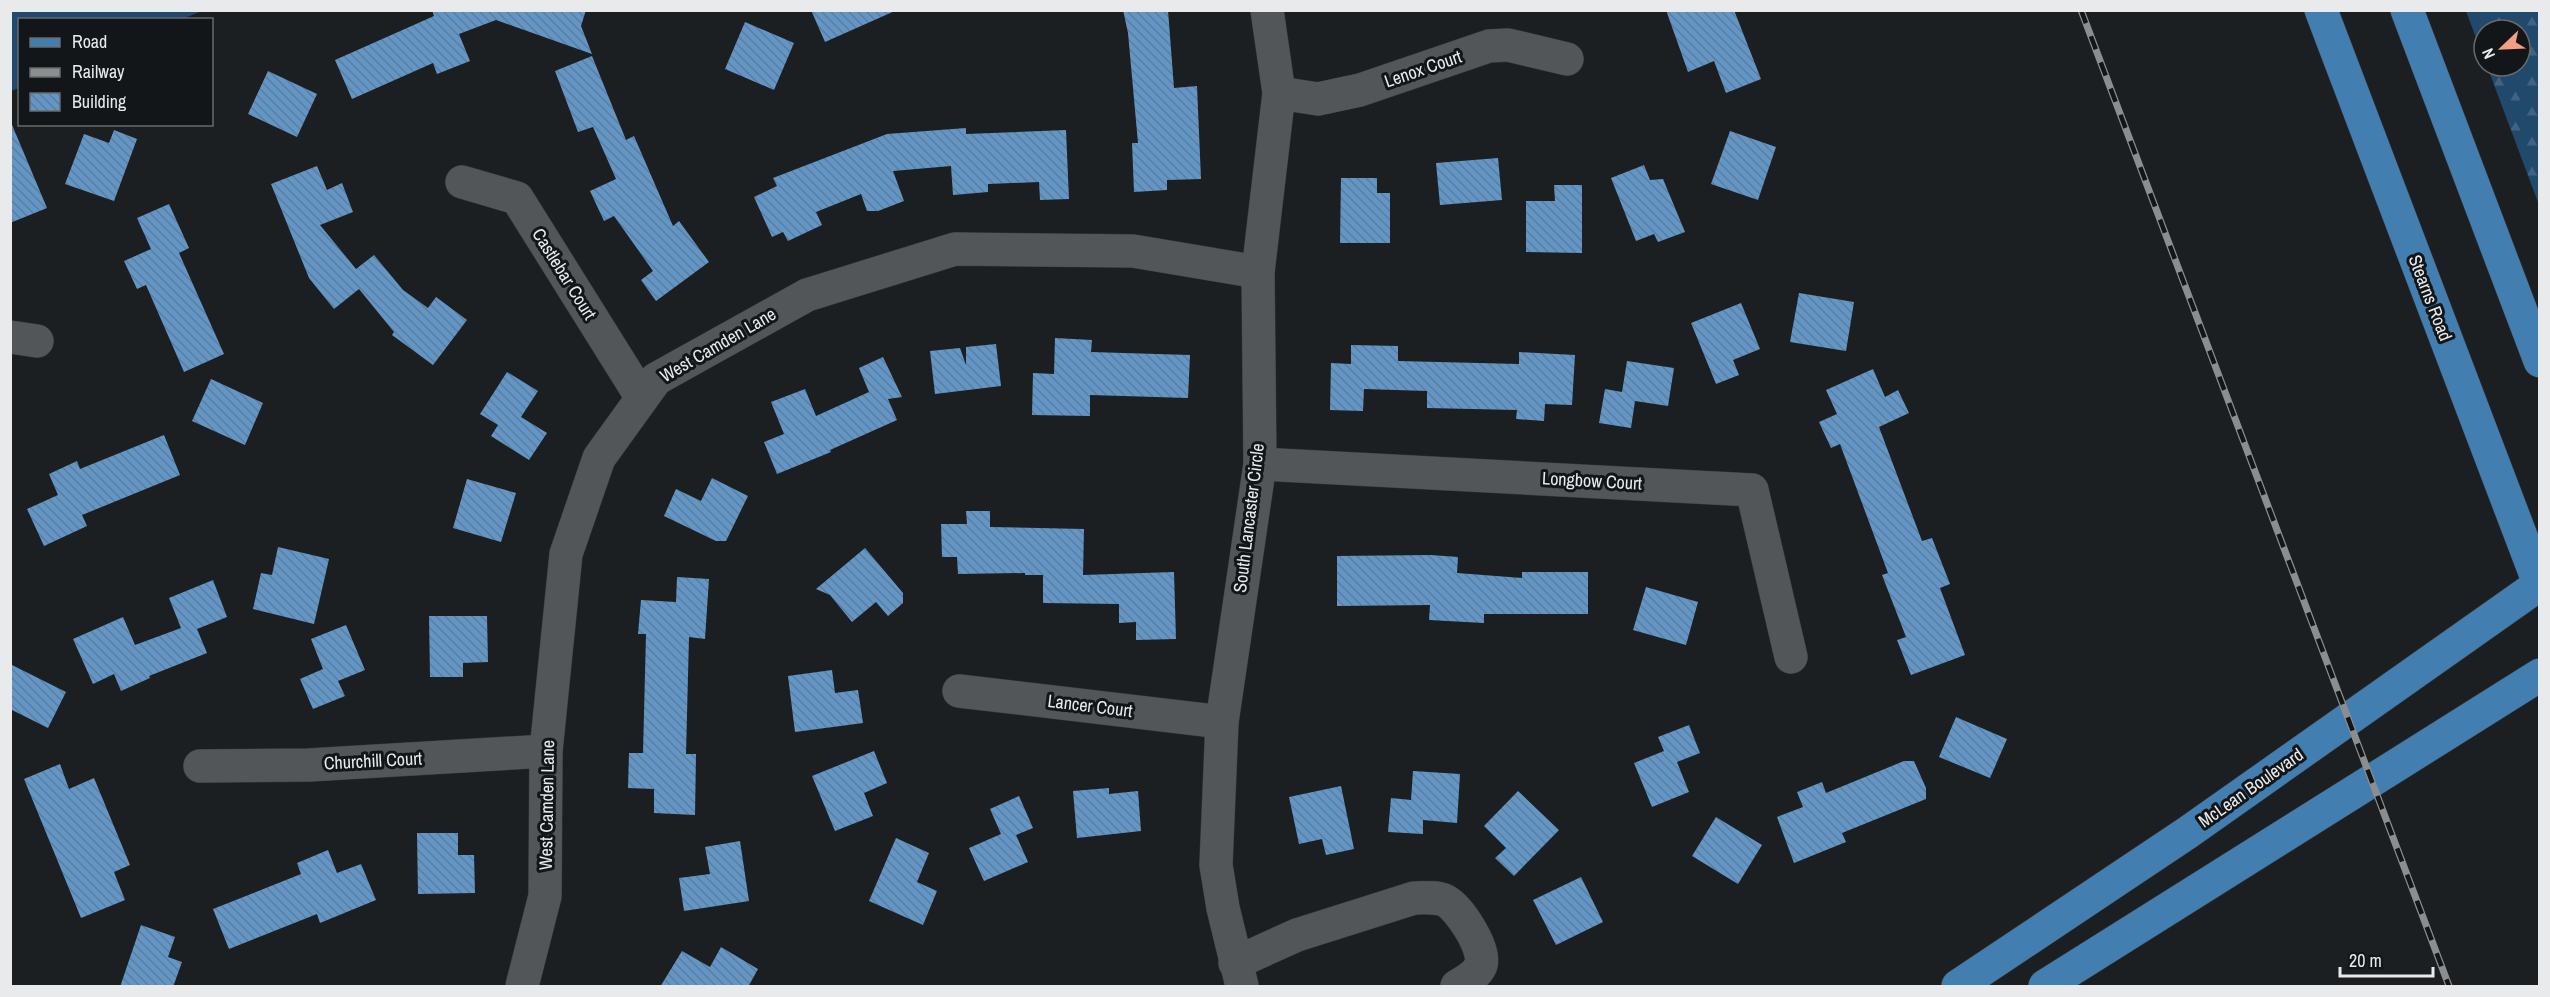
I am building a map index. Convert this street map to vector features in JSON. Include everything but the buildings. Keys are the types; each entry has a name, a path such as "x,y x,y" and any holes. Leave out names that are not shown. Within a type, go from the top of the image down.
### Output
{"main road":[{"name":"Stearns Road","path":"2321,10 2539,584"},
{"path":"2407,10 2540,361"},
{"name":"McLean Boulevard","path":"1958,987 2187,834 2539,584"},
{"path":"2044,987 2540,675"}],"street":[{"name":"South Lancaster Circle","path":"1239,975 1216,865 1222,722 1260,464 1258,272 1279,93 1267,10"},
{"name":"Lenox Court","path":"1279,93 1318,99 1360,90 1489,46 1508,45 1567,59"},
{"name":"Castlebar Court","path":"462,182 517,198 642,398"},
{"name":"West Camden Lane","path":"522,987 545,896 546,752 566,554 599,458 656,380 807,295 956,249 1133,251 1258,272"},
{"name":"Longbow Court","path":"1260,464 1752,490 1791,657"},
{"name":"Lancer Court","path":"958,691 1222,722"},
{"name":"Churchill Court","path":"200,766 309,765 546,752"},
{"path":"1239,975 1297,935 1414,898 1431,897 1446,902 1459,913 1479,945 1481,964 1474,975 1457,987"}],"green space":[{"path":"11,10 202,10 185,18 18,18 18,88 11,91"},
{"path":"2466,11 2539,11 2539,205 2491,78 2532,78 2532,18 2472,18 2472,27"}],"railway":[{"path":"2081,10 2449,986"}]}
